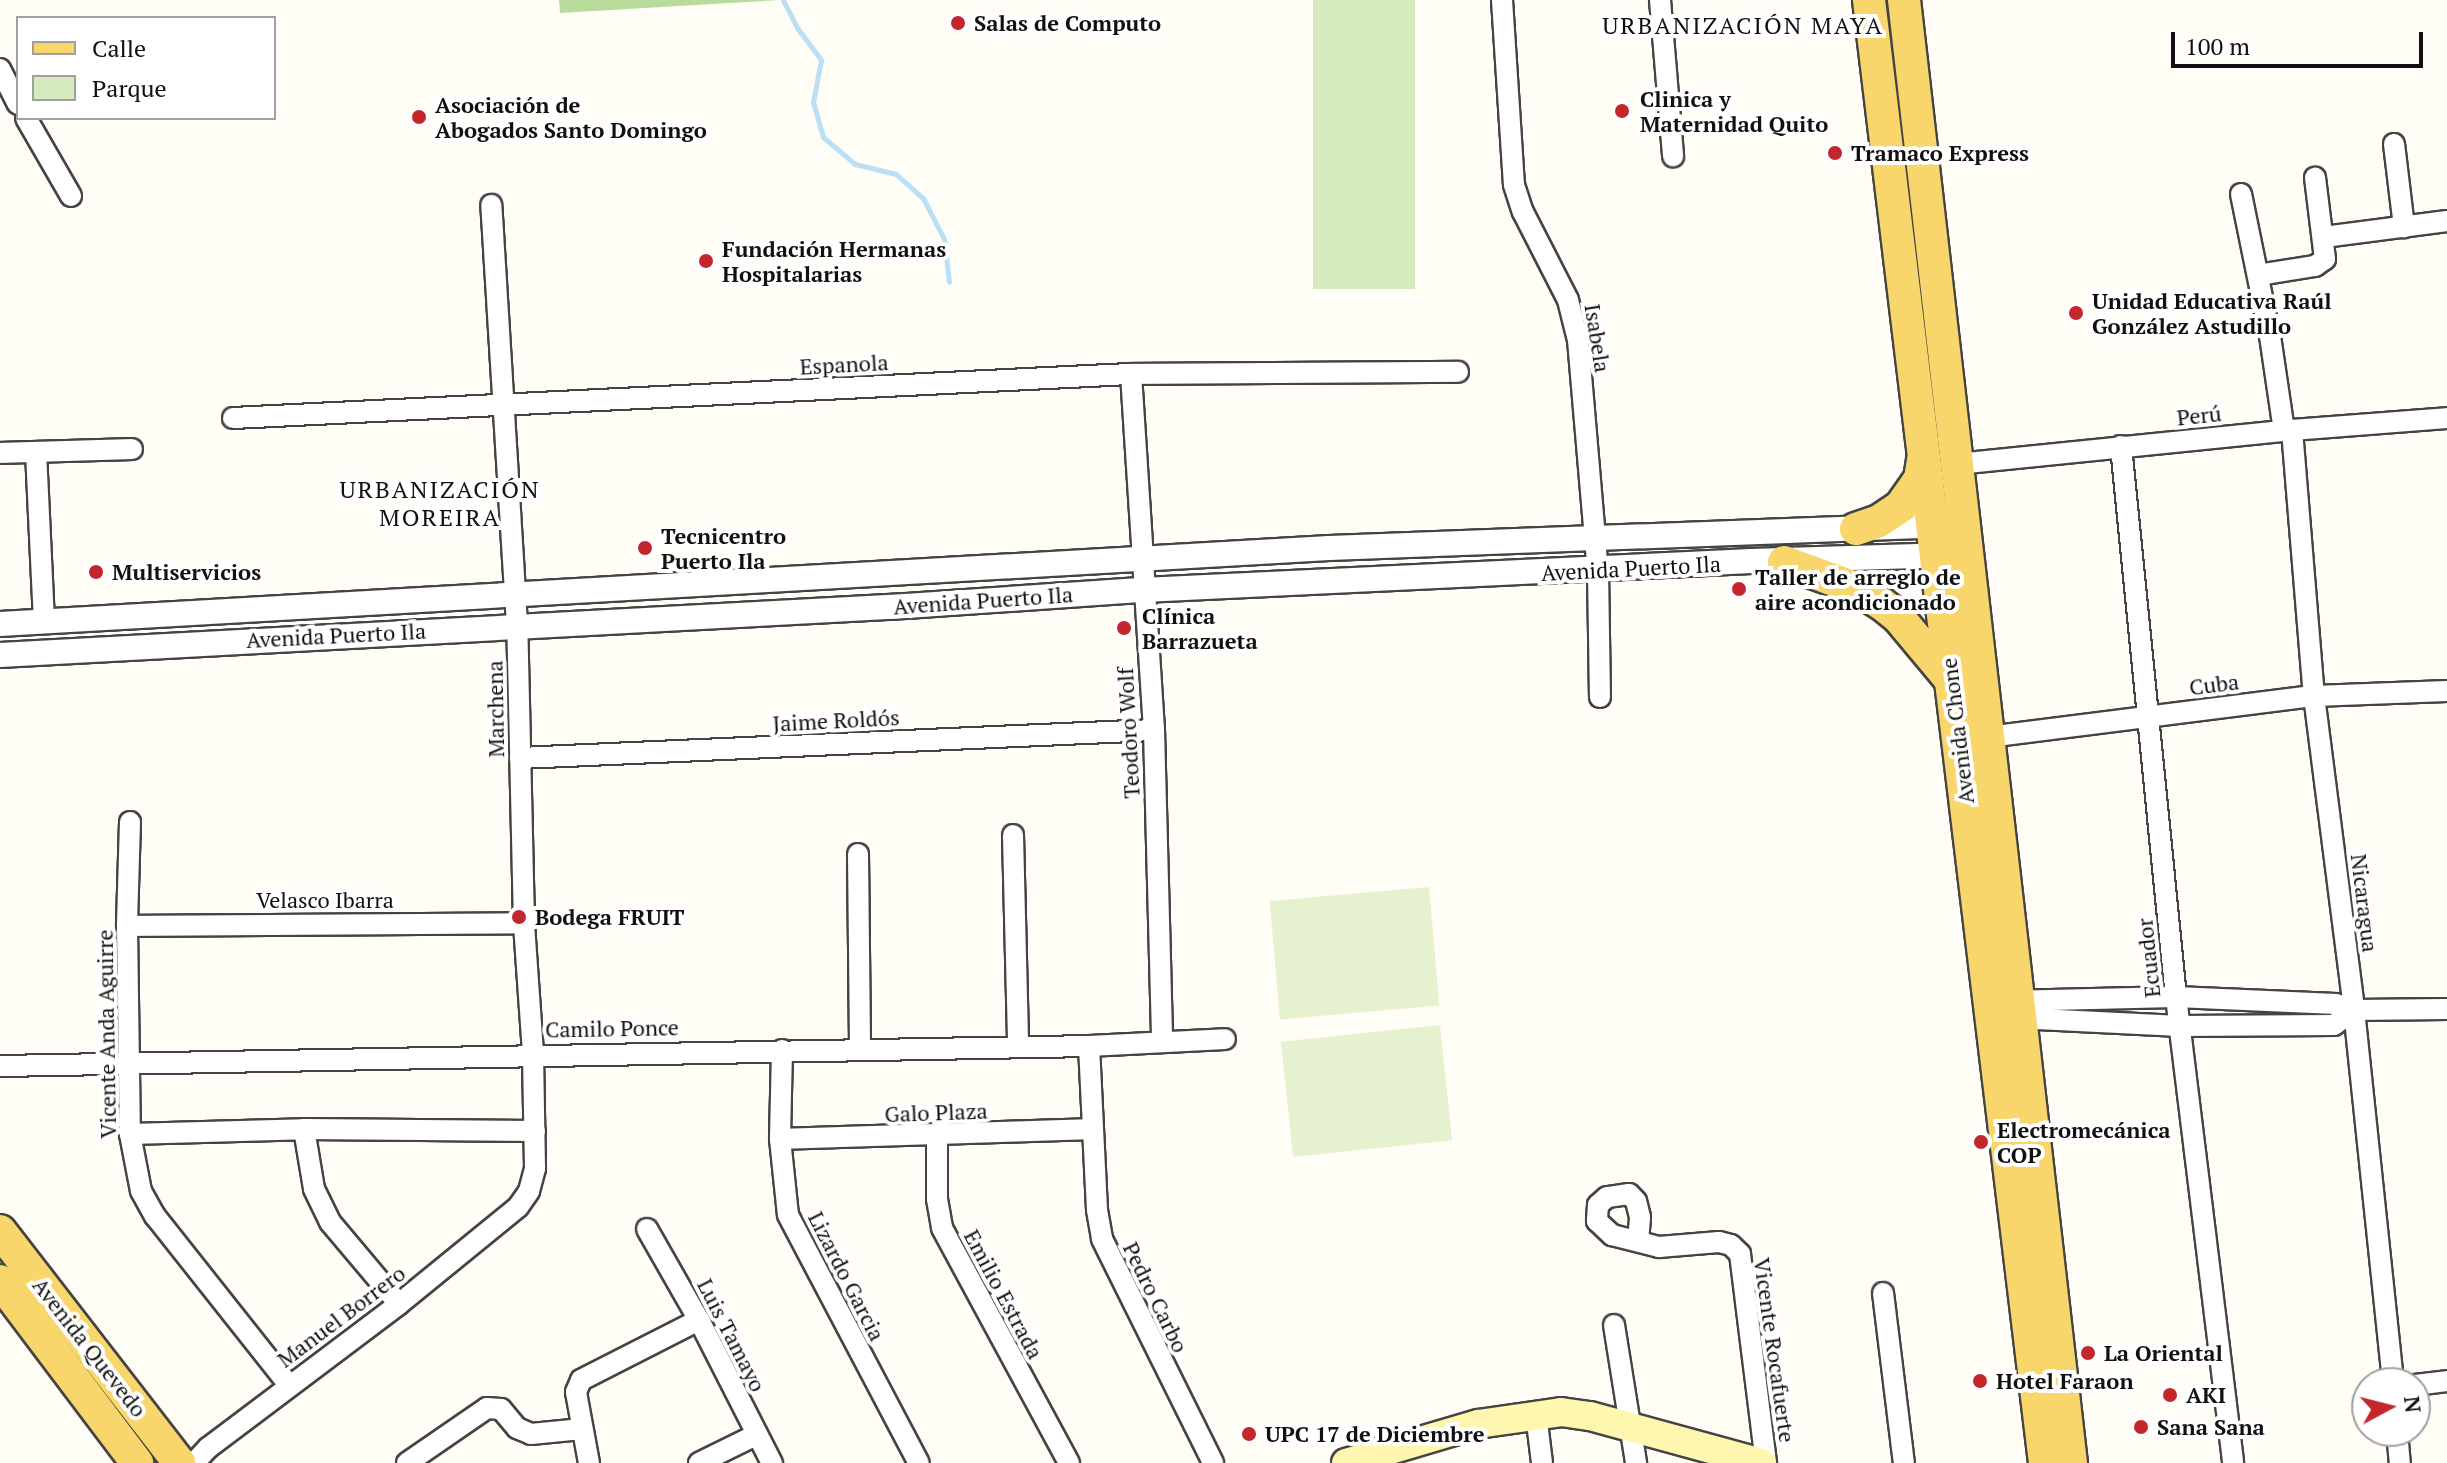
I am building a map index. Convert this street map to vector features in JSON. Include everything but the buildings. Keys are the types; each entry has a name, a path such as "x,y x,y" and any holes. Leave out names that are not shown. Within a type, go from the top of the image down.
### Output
{"main road":[{"name":"Avenida Chone","path":"1869,0 1924,453 1950,540 1988,737 2005,1013 2045,1463"},
{"name":"Avenida Chone","path":"1904,0 1957,464 1950,540 1951,681 2005,1013 2071,1463"},
{"path":"1856,529 1879,521 1901,506 1920,479 1924,453"},
{"path":"1784,562 1856,588 1882,604 1899,618 1951,681"},
{"name":"Avenida Quevedo","path":"1,1233 179,1463"},
{"name":"Avenida Quevedo","path":"0,1281 137,1463"},
{"path":"1346,1463 1399,1455 1478,1424 1536,1414 1590,1416 1764,1463"}],"street":[{"name":"Isabela","path":"1502,0 1514,185 1523,212 1568,300 1578,340 1598,571 1600,697"},
{"path":"1660,0 1673,156"},
{"path":"0,69 16,100"},
{"path":"27,120 71,196"},
{"path":"2394,144 2404,227"},
{"path":"2258,275 2319,265 2326,255 2315,178"},
{"name":"Nicaragua","path":"2241,194 2288,430 2314,696 2354,1010 2391,1367"},
{"name":"Marchena","path":"491,205 517,625 524,923 533,1053 535,1168 529,1191 518,1207"},
{"path":"2324,237 2447,221"},
{"name":"Espanola","path":"233,418 1131,374 1458,372"},
{"name":"Teodoro Wolf","path":"1131,374 1154,730 1162,1041"},
{"name":"Perú","path":"1957,464 2288,430 2447,418"},
{"name":"Ecuador","path":"2121,446 2176,997 2233,1463"},
{"path":"0,453 132,449"},
{"path":"36,452 44,621"},
{"name":"Avenida Puerto Ila","path":"0,624 1329,548 1762,529 1856,529 1950,540"},
{"name":"Avenida Puerto Ila","path":"0,655 906,606 1143,590 1784,562 1950,540"},
{"name":"Cuba","path":"1988,737 2314,696 2447,691"},
{"name":"Jaime Roldós","path":"520,758 1154,730"},
{"name":"Vicente Anda Aguirre","path":"130,822 127,926 130,1134 141,1191 155,1216 289,1385"},
{"path":"1013,835 1018,1047"},
{"path":"858,854 860,1049"},
{"name":"Velasco Ibarra","path":"127,926 524,923"},
{"path":"2005,1013 2176,997 2336,1004 2354,1010 2447,1009"},
{"path":"2005,1013 2180,1026 2334,1025 2354,1010"},
{"name":"Camilo Ponce","path":"0,1066 533,1053 1089,1046 1225,1039"},
{"name":"Pedro Carbo","path":"1089,1046 1097,1210 1102,1239 1113,1267 1213,1463"},
{"name":"Lizardo Garcia","path":"782,1050 780,1139 784,1196 795,1233 919,1463"},
{"path":"304,1129 314,1189 330,1222 399,1304"},
{"path":"130,1134 304,1129 535,1131"},
{"name":"Galo Plaza","path":"780,1139 937,1137 1093,1129"},
{"name":"Emilio Estrada","path":"937,1137 937,1199 942,1228 1069,1463"},
{"name":"Manuel Borrero","path":"194,1463 518,1207"},
{"name":"Luis Tamayo","path":"647,1229 699,1320 772,1463"},
{"name":"Vicente Rocafuerte","path":"1638,1241 1659,1247 1719,1242 1731,1245 1740,1254 1764,1463"},
{"path":"1883,1293 1904,1463"},
{"path":"589,1463 576,1392 581,1380 699,1320"},
{"path":"1614,1325 1636,1463"},
{"path":"407,1463 487,1408 501,1409 517,1428 531,1434 582,1429"},
{"path":"1536,1414 1542,1463"},
{"path":"699,1463 756,1435"}],"green space":[{"path":"559,0 780,0 560,13"},
{"path":"1313,0 1415,0 1415,289 1313,289"},
{"path":"1429,887 1439,1006 1280,1019 1270,901"},
{"path":"1440,1025 1452,1140 1293,1157 1281,1042"}],"waterway":[{"path":"783,0 798,29 821,60 813,102 823,137 855,164 896,174 923,198 944,239 949,282"}],"place":[{"name":"Salas de Computo","path":"958,23"},
{"name":"Clinica y Maternidad Quito","path":"1622,111"},
{"name":"Asociación de Abogados Santo Domingo","path":"419,117"},
{"name":"Tramaco Express","path":"1835,153"},
{"name":"Fundación Hermanas Hospitalarias","path":"706,261"},
{"name":"Unidad Educativa Raúl González Astudillo","path":"2076,313"},
{"name":"Tecnicentro Puerto Ila","path":"645,548"},
{"name":"Multiservicios","path":"96,572"},
{"name":"Taller de arreglo de aire acondicionado","path":"1739,589"},
{"name":"Clínica Barrazueta","path":"1124,628"},
{"name":"Bodega FRUIT","path":"519,917"},
{"name":"Electromecánica COP","path":"1981,1142"},
{"name":"La Oriental","path":"2088,1353"},
{"name":"Hotel Faraon","path":"1980,1381"},
{"name":"AKI","path":"2170,1395"},
{"name":"Sana Sana","path":"2141,1427"},
{"name":"UPC 17 de Diciembre","path":"1249,1434"}],"district":[{"name":"URBANIZACIÓN MAYA","path":"1743,26"},
{"name":"URBANIZACIÓN MOREIRA","path":"440,504"}]}
